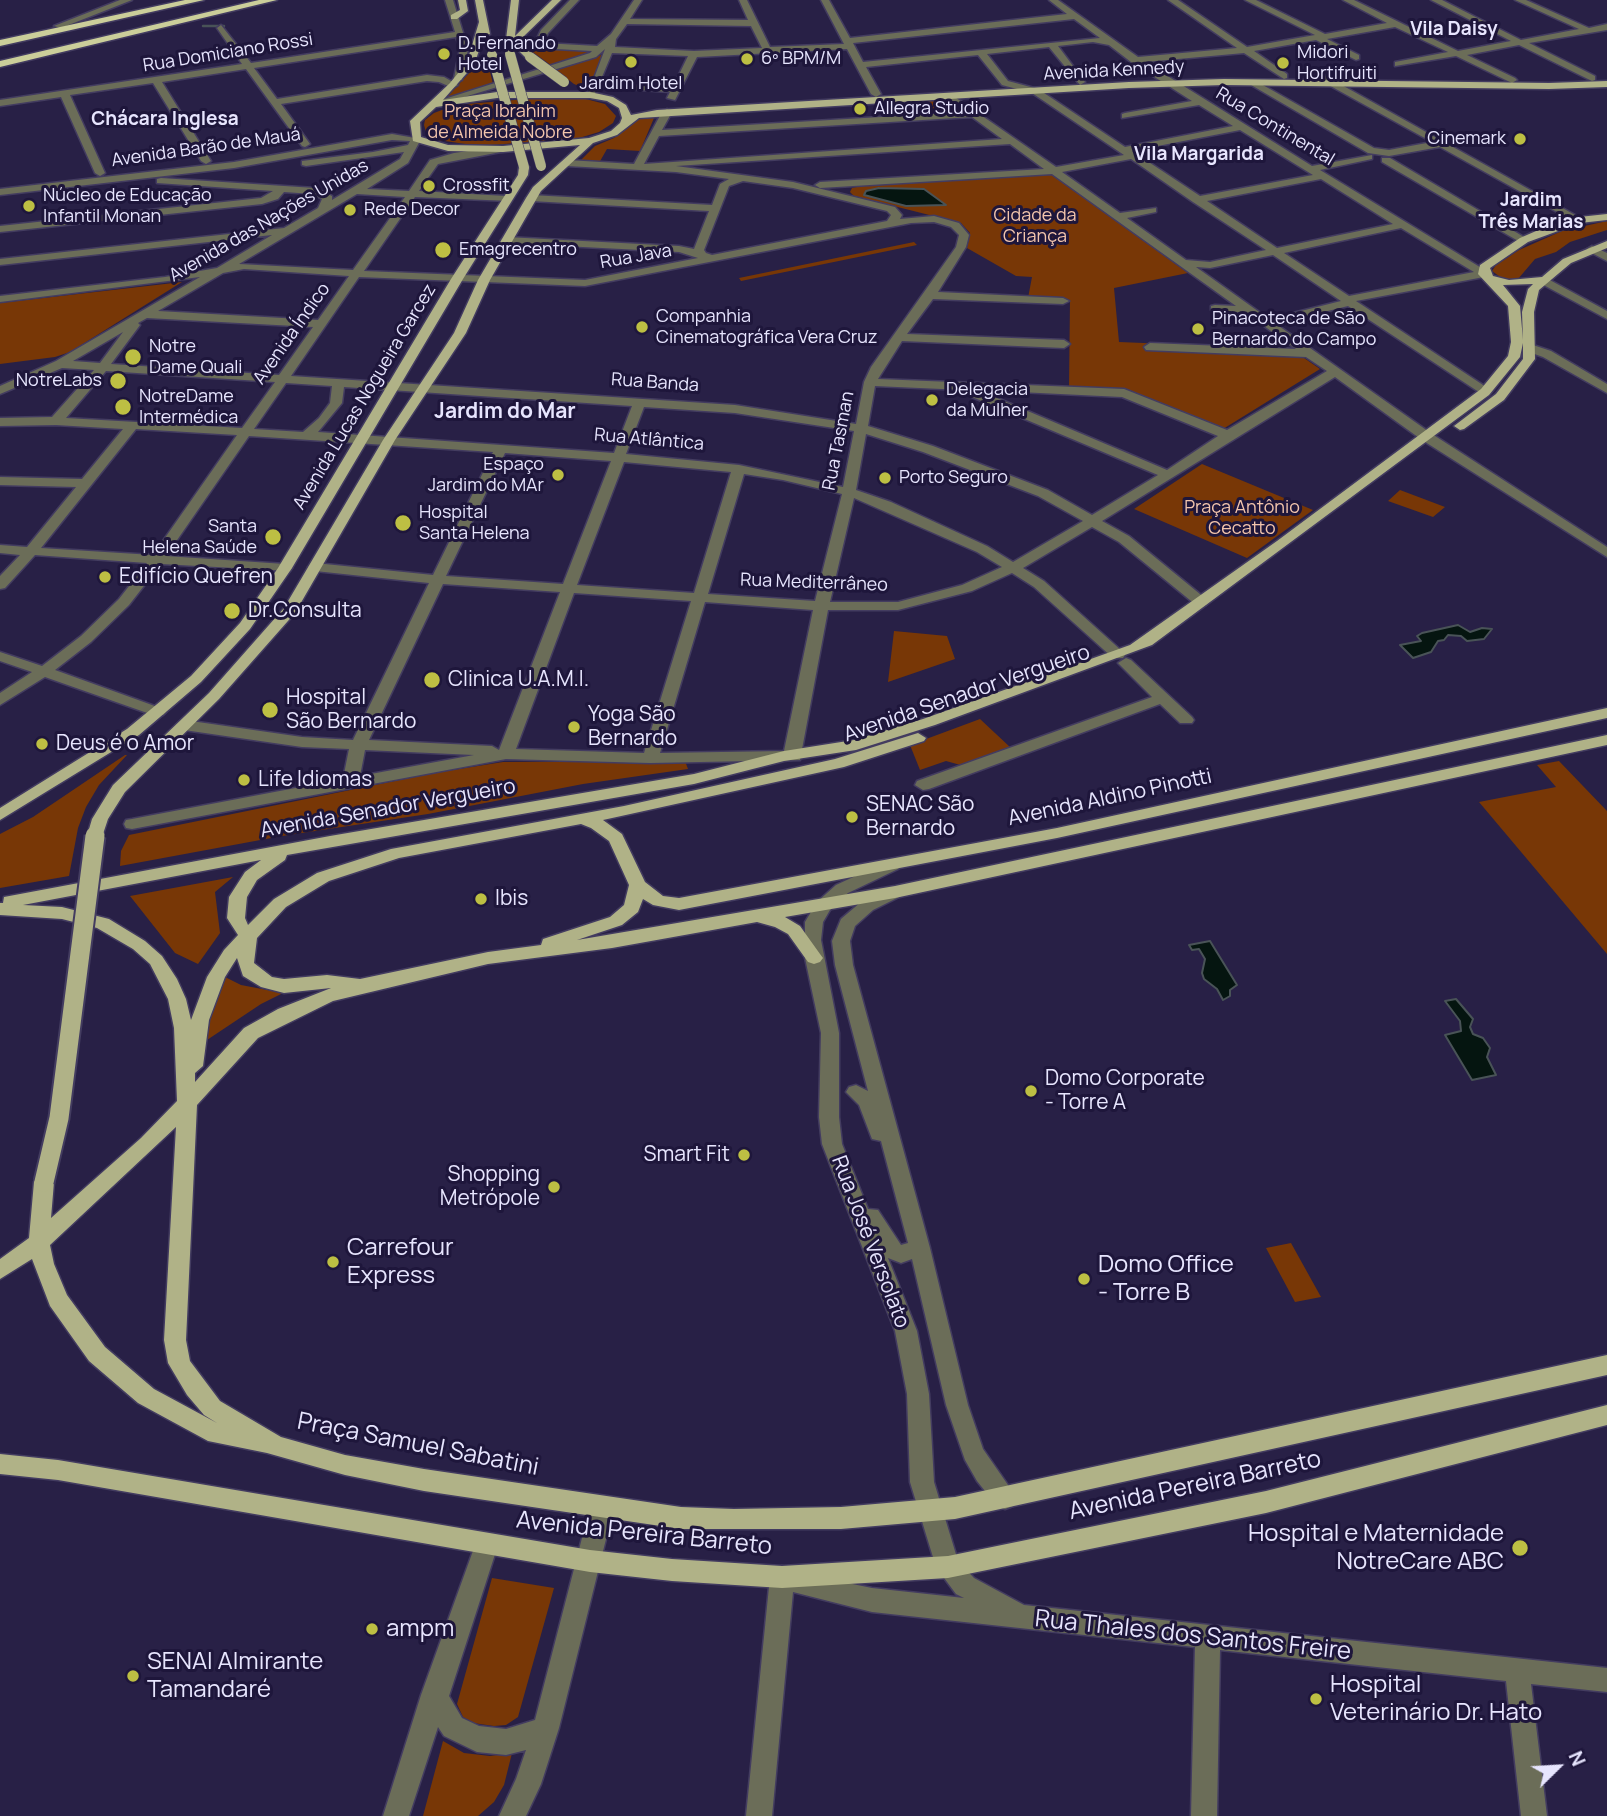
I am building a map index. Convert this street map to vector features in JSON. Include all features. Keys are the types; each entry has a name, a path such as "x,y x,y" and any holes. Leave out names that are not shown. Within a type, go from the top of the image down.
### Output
{"highway":[{"path":"153,6 170,0"},
{"path":"0,41 178,0"},
{"path":"0,41 199,0"},
{"path":"0,52 212,0"},
{"path":"0,52 231,0"},
{"path":"93,42 250,0"},
{"path":"0,64 272,0"}],"main road":[{"path":"454,16 464,11 462,0"},
{"path":"275,1446 242,1441 208,1431 146,1396 97,1354 58,1300 43,1264 39,1242 44,1182 60,1118 95,836 100,818 119,789 238,671 281,621 389,440 460,333 484,281 534,193 541,166 510,54 515,0"},
{"path":"557,0 519,36 518,44 530,57 564,82 590,95"},
{"name":"Avenida Lucas Nogueira Garcez","path":"0,815 115,744 158,712 196,679 245,626 285,568 457,279 523,175 524,167 482,23 479,3"},
{"path":"437,104 507,94 590,95 610,99 623,107 627,118 625,123 614,133 590,141 503,149 411,150 415,121 437,104 475,56 482,23"},
{"name":"Avenida Kennedy","path":"625,123 636,116 667,110 1159,77 1320,76 1511,80 1592,78 1606,83"},
{"name":"Avenida Kennedy","path":"877,97 949,96 1169,83 1606,83"},
{"name":"Avenida Kennedy","path":"623,107 667,110"},
{"path":"534,193 590,141"},
{"path":"1542,280 1509,283 1487,276 1484,267 1524,240 1579,220 1607,217"},
{"name":"Avenida Senador Vergueiro","path":"187,1104 200,1020 219,971 265,917 311,883 360,863 397,853 624,811 820,768 892,748 1122,659 1432,440 1506,392 1529,359 1530,297 1542,280 1567,261 1607,244"},
{"name":"Avenida Senador Vergueiro","path":"0,903 694,779 888,736 1156,647 1432,440 1485,392 1514,357 1517,342 1514,306 1487,276"},
{"name":"Avenida Aldino Pinotti","path":"638,885 651,898 667,904 679,904 1056,833 1607,713"},
{"path":"0,1270 39,1242 149,1143 251,1033 305,1005 361,985 526,952 587,946 895,892 1607,740"},
{"path":"526,952 616,921 632,908 638,885 619,844 610,832 544,804"},
{"path":"619,844 617,831 624,811"},
{"path":"288,850 251,876 236,904 236,918 248,935 245,963 249,971 267,982 284,986 327,981 361,985"},
{"path":"236,904 248,915 265,917"},
{"name":"Praça Samuel Sabatini","path":"0,909 62,913 103,923 128,937 156,960 177,999 183,1028 187,1104 175,1340 180,1363 195,1388 212,1408 275,1446 345,1465 411,1478 602,1507"},
{"path":"753,918 780,922 794,930 805,941 814,958"},
{"name":"Avenida Pereira Barreto","path":"602,1507 681,1518 734,1520 828,1518 929,1510 1004,1498 1607,1365"},
{"name":"Avenida Pereira Barreto","path":"0,1464 71,1472 590,1561 672,1570 782,1577 948,1566 1266,1502 1607,1416"}],"street":[{"path":"58,26 128,0"},
{"path":"274,102 427,78 456,81 464,53 449,0"},
{"path":"575,0 544,32 537,44 541,47 601,49"},
{"path":"437,104 589,56 614,36 638,0"},
{"path":"743,0 767,50"},
{"path":"825,0 887,118"},
{"name":"Rua Continental","path":"1053,0 1075,16 1096,37 1109,42 1159,77 1487,276"},
{"path":"1172,0 1284,76"},
{"path":"1249,0 1356,57"},
{"path":"1347,0 1511,80"},
{"path":"1435,0 1592,78"},
{"path":"1519,0 1607,38"},
{"path":"612,50 694,54 767,50 1075,16"},
{"path":"625,20 753,23"},
{"path":"1134,60 1247,50 1395,23"},
{"path":"1398,64 1607,27"},
{"path":"221,28 305,144"},
{"name":"Rua Domiciano Rossi","path":"0,103 460,34"},
{"path":"590,95 612,50 614,36"},
{"path":"861,65 1096,37"},
{"path":"1052,44 1080,82"},
{"path":"981,52 1010,86 1035,91 1485,392"},
{"path":"638,166 694,54"},
{"path":"1320,76 1579,220"},
{"path":"156,80 206,161"},
{"path":"1251,82 1369,154 1388,157 1524,240"},
{"path":"602,86 677,90"},
{"path":"64,93 100,173"},
{"path":"949,96 1334,372 1432,440 1607,553"},
{"path":"1125,116 1200,102"},
{"path":"657,132 973,114"},
{"name":"Avenida Barão de Mauá","path":"0,198 147,174 394,128 415,121"},
{"path":"1123,150 1241,127"},
{"name":"Avenida Barão de Mauá","path":"0,192 234,165 392,137 411,150"},
{"path":"658,168 672,164 1011,141"},
{"path":"1388,157 1440,144"},
{"path":"411,150 427,157 503,149"},
{"name":"Avenida Barão de Mauá","path":"0,185 100,173 233,171 411,150"},
{"name":"Avenida Barão de Mauá","path":"373,155 391,156 411,150"},
{"name":"Avenida das Nações Unidas","path":"0,390 60,363 143,316 355,191 411,150"},
{"path":"1310,169 1369,154"},
{"path":"793,185 1053,171 1133,156"},
{"name":"Avenida Índico","path":"0,699 43,672 106,621 158,559 411,194 427,157"},
{"path":"567,163 638,166 793,185 893,210 897,215 891,224"},
{"path":"229,186 225,177 233,171"},
{"path":"147,174 229,186 324,194 329,200 323,209"},
{"path":"700,250 725,184 724,178 716,174"},
{"path":"1197,200 1322,176"},
{"path":"725,184 747,178"},
{"path":"846,197 845,190 855,183"},
{"path":"0,229 262,201 274,197 281,189"},
{"path":"355,191 506,199"},
{"path":"534,193 715,208"},
{"path":"1117,217 1152,210"},
{"name":"Rua Tasman","path":"789,756 849,492 870,382 877,367 930,295 961,247 963,232 955,225 934,219 891,224"},
{"name":"Rua Java","path":"0,299 140,283 244,266 484,281 585,283 891,224"},
{"path":"1193,271 1402,225"},
{"path":"0,262 284,231"},
{"path":"506,240 700,250 716,259"},
{"path":"1592,249 1607,258"},
{"path":"1453,256 1471,261 1491,261"},
{"path":"1180,262 1209,268 1221,291"},
{"path":"1265,323 1340,306 1346,300 1487,276"},
{"path":"1542,280 1607,316"},
{"path":"930,295 1063,301"},
{"path":"1215,308 1247,310"},
{"path":"56,421 143,316 321,324"},
{"path":"899,337 1064,344"},
{"path":"1150,347 1308,353"},
{"path":"1530,348 1556,359 1607,390"},
{"name":"Rua Banda","path":"60,363 102,368 751,410 860,428 928,449 1043,493 1094,521 1144,554 1202,602"},
{"name":"Rua Mediterrâneo","path":"315,567 437,579 822,606 873,608 932,599 967,588 1014,567 1094,521 1228,435 1334,372"},
{"path":"307,435 323,422 336,403 339,382"},
{"path":"870,382 1124,393 1228,435"},
{"path":"960,387 1168,475"},
{"path":"1000,404 1027,389"},
{"path":"506,754 640,401"},
{"name":"Rua Atlântica","path":"0,422 56,421 133,425 617,457 739,468 849,492 933,525 1014,567 1060,601 1186,720"},
{"path":"0,584 32,550 133,425"},
{"path":"351,782 358,746 501,449"},
{"path":"650,758 739,468"},
{"path":"0,481 86,483"},
{"path":"0,549 285,568"},
{"path":"0,656 158,712"},
{"path":"923,785 1163,698"},
{"path":"184,725 302,742 472,756"},
{"name":"Avenida Senador Vergueiro","path":"132,824 472,756 789,756"},
{"path":"688,757 701,760 705,768 694,779"},
{"path":"823,906 853,881 894,864"},
{"name":"Rua José Versolato","path":"895,892 852,917 841,941 844,965 920,1248 964,1429 985,1474 1004,1498"},
{"name":"Rua José Versolato","path":"823,906 814,922 811,940 830,1033 829,1097 832,1144 896,1302 913,1358 918,1394 922,1482 929,1510 948,1566 965,1586 1026,1617"},
{"path":"829,1097 878,1088"},
{"path":"856,1092 867,1101 884,1146 899,1170"},
{"path":"847,1186 863,1202 892,1251 901,1254 920,1248"},
{"path":"512,1816 528,1784 546,1728 602,1507"},
{"path":"396,1816 486,1545"},
{"path":"758,1816 782,1577"},
{"name":"Rua Thales dos Santos Freire","path":"782,1577 822,1590 872,1600 1208,1639 1607,1680"},
{"path":"1204,1816 1208,1639"},
{"path":"1517,1671 1534,1816"},
{"path":"434,1695 453,1727 478,1739 506,1742 530,1736 546,1728"}],"green space":[{"path":"536,49 593,53 552,66 531,51"},
{"path":"607,53 586,89 574,84 556,70"},
{"path":"486,55 493,84 444,100"},
{"name":"Praça Ibrahim de Almeida Nobre","path":"563,96 605,104 616,116 613,123 599,132 579,138 479,146 438,140 426,132 424,125 425,120 434,113 455,105"},
{"path":"946,98 966,112 892,117 884,102"},
{"path":"639,118 654,118 640,151 607,149 599,163 579,162 595,146 614,138"},
{"name":"Cidade da Criança","path":"1051,173 1188,273 1114,288 1119,342 1291,349 1320,369 1223,429 1129,390 1069,388 1070,300 1028,298 1032,277 1016,276 967,248 970,233 961,223 854,196 850,192 852,188 861,186"},
{"path":"1607,221 1607,230 1570,242 1556,252 1535,259 1518,279 1503,279 1492,271 1496,265 1519,250 1562,231"},
{"path":"914,242 917,245 741,281 739,278"},
{"path":"182,282 70,352 55,357 0,364 0,303"},
{"name":"Praça Antônio Cecatto","path":"1202,464 1313,510 1247,558 1134,509"},
{"path":"1400,490 1445,507 1433,517 1388,501"},
{"path":"894,631 947,636 955,659 888,682"},
{"path":"980,719 1011,748 964,766 946,761 920,770 910,745"},
{"path":"125,755 99,785 86,807 78,828 69,876 0,888 0,834 33,817"},
{"path":"685,761 688,769 583,784 428,814 282,836 120,866 121,851 129,835 434,773 503,762"},
{"path":"1559,761 1607,811 1607,954 1479,802 1556,787 1537,765"},
{"path":"233,877 215,892 220,933 198,964 175,953 130,896"},
{"path":"223,976 241,985 283,993 261,1004 204,1042 204,1025"},
{"path":"1291,1243 1321,1297 1295,1302 1266,1248"},
{"path":"492,1578 554,1588 518,1717 506,1725 494,1726 473,1723 463,1717 457,1704"},
{"path":"443,1741 464,1753 490,1756 512,1753 504,1785 494,1802 478,1816 423,1816"}],"shaded area":[{"path":"879,188 924,189 946,205 906,206 864,195 866,191"},
{"path":"1458,625 1470,632 1482,628 1492,629 1484,639 1467,641 1461,636 1448,635 1444,640 1438,641 1431,652 1413,658 1400,645 1421,641 1417,636 1422,633"},
{"path":"1210,941 1237,985 1230,990 1230,996 1223,1000 1217,989 1204,979 1202,973 1205,959 1199,949 1192,950 1189,945"},
{"path":"1456,999 1473,1019 1470,1027 1473,1034 1483,1038 1490,1048 1487,1057 1496,1075 1472,1080 1445,1035 1461,1031 1460,1021 1445,1001"}],"waterway":[{"path":"203,26 224,26"}],"place":[{"name":"D. Fernando Hotel","path":"444,54"},
{"name":"6º BPM/M","path":"747,59"},
{"name":"Jardim Hotel","path":"631,62"},
{"name":"Midori Hortifruiti","path":"1283,63"},
{"name":"Allegra Studio","path":"860,109"},
{"name":"Cinemark","path":"1520,139"},
{"name":"Crossfit","path":"429,186"},
{"name":"Núcleo de Educação Infantil Monan","path":"29,206"},
{"name":"Rede Decor","path":"350,210"},
{"name":"Emagrecentro","path":"443,250"},
{"name":"Companhia Cinematográfica Vera Cruz","path":"642,327"},
{"name":"Pinacoteca de São Bernardo do Campo","path":"1198,329"},
{"name":"Notre Dame Quali","path":"133,357"},
{"name":"NotreLabs","path":"118,381"},
{"name":"Delegacia da Mulher","path":"932,400"},
{"name":"NotreDame Intermédica","path":"123,407"},
{"name":"Espaço Jardim do MAr","path":"558,475"},
{"name":"Porto Seguro","path":"885,478"},
{"name":"Hospital Santa Helena","path":"403,523"},
{"name":"Santa Helena Saúde","path":"273,537"},
{"name":"Edifício Quefren","path":"105,577"},
{"name":"Dr.Consulta","path":"232,611"},
{"name":"Clinica U.A.M.I.","path":"432,680"},
{"name":"Hospital São Bernardo","path":"270,710"},
{"name":"Yoga São Bernardo","path":"574,727"},
{"name":"Deus é o Amor","path":"42,744"},
{"name":"Life Idiomas","path":"244,780"},
{"name":"SENAC São Bernardo","path":"852,817"},
{"name":"Ibis","path":"481,899"},
{"name":"Domo Corporate - Torre A","path":"1031,1091"},
{"name":"Smart Fit","path":"744,1155"},
{"name":"Shopping Metrópole","path":"554,1187"},
{"name":"Carrefour Express","path":"333,1262"},
{"name":"Domo Office - Torre B","path":"1084,1279"},
{"name":"Hospital e Maternidade NotreCare ABC","path":"1520,1548"},
{"name":"ampm","path":"372,1629"},
{"name":"SENAI Almirante Tamandaré","path":"133,1676"},
{"name":"Hospital Veterinário Dr. Hato","path":"1316,1699"}],"district":[{"name":"Vila Daisy","path":"1454,30"},
{"name":"Chácara Inglesa","path":"165,120"},
{"name":"Vila Margarida","path":"1199,155"},
{"name":"Jardim Três Marias","path":"1531,212"},
{"name":"Jardim do Mar","path":"505,412"}]}
